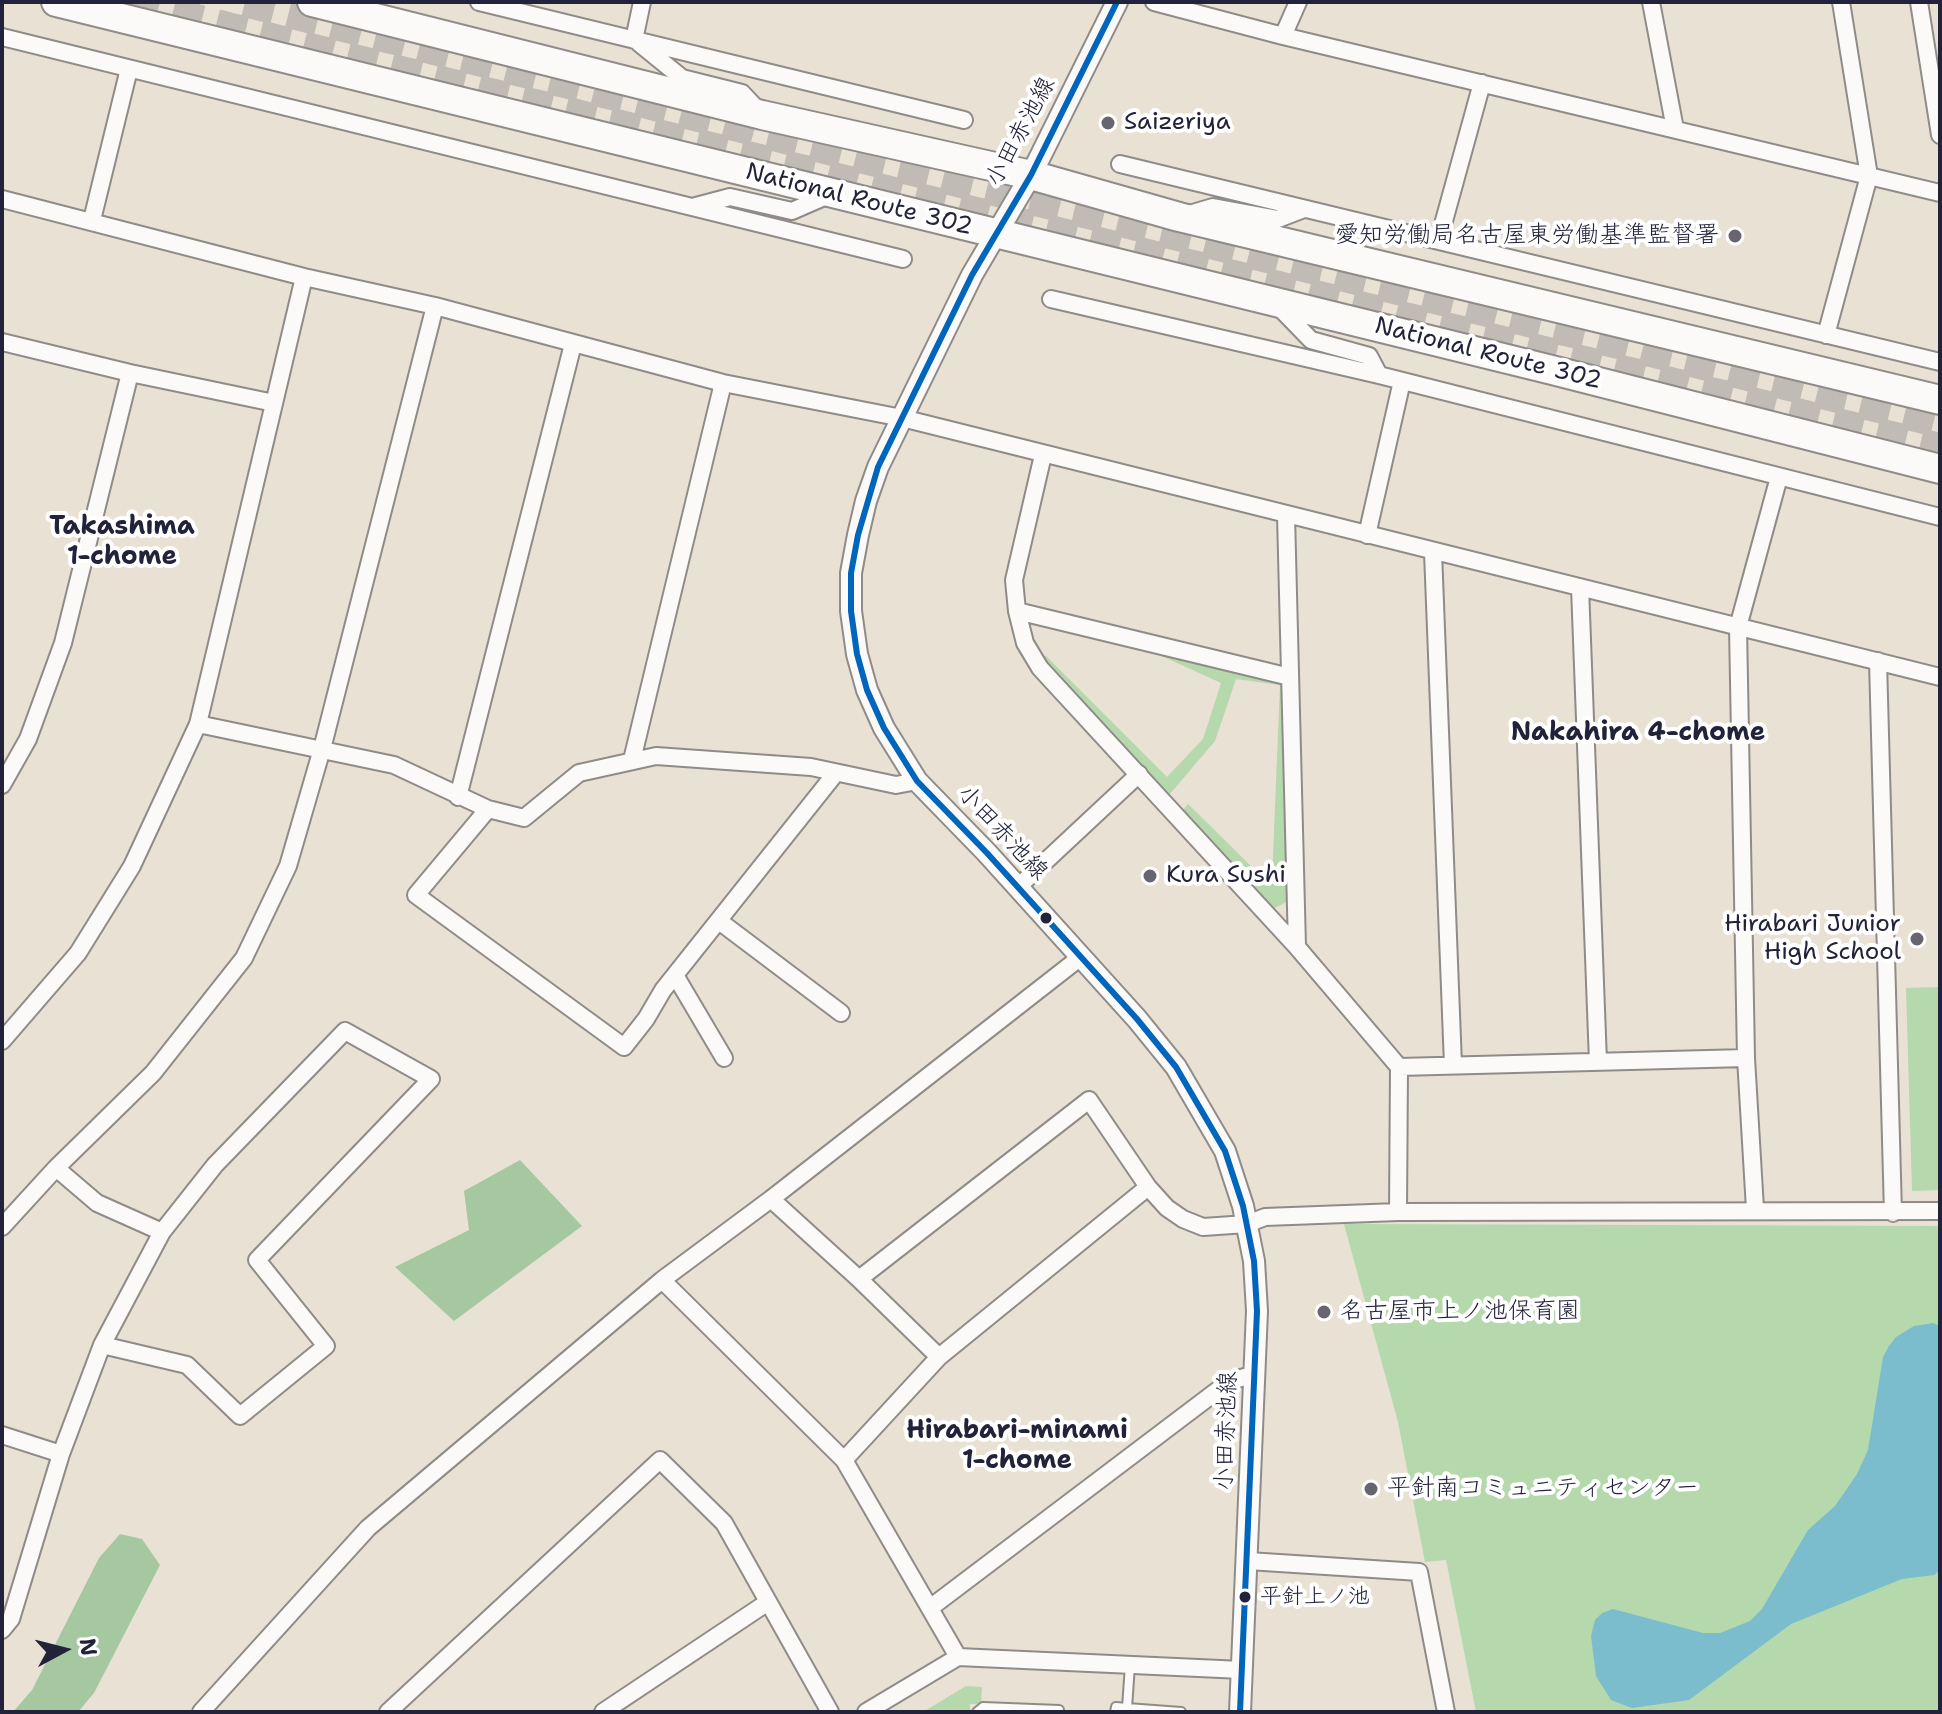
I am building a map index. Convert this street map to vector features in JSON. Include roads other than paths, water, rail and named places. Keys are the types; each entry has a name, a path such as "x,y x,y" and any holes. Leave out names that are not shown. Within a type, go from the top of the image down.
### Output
{"highway":[{"name":"National Route 302","path":"56,2 1940,469"},
{"path":"312,2 762,115 1031,175 1179,217 1940,400"}],"street":[{"path":"479,2 964,120"},
{"path":"634,40 642,2"},
{"name":"小田赤池線","path":"1117,2 1031,175 994,234 878,467 866,501 851,573 851,611 857,654 867,690 884,728 917,781 1082,956 1166,1055 1225,1151 1247,1224 1255,1273 1256,1374 1240,1712"},
{"path":"1154,2 1283,36 1940,193"},
{"path":"1283,36 1298,2"},
{"path":"1651,2 1675,129"},
{"path":"1826,335 1869,176 1841,2"},
{"path":"1919,2 1940,135"},
{"path":"2,37 903,259"},
{"path":"634,40 682,78 742,93 762,115"},
{"path":"92,220 129,69"},
{"path":"1439,239 1482,83"},
{"path":"1120,164 1940,362"},
{"path":"691,207 730,197 792,211 833,193"},
{"path":"2,199 304,277 435,306 723,383 902,418 1940,677"},
{"path":"1179,217 1213,207 1278,219 1304,209"},
{"path":"2,1041 78,953 132,866 198,724 304,277"},
{"path":"1051,299 1379,375 1940,517"},
{"path":"1274,302 1311,340 1369,356 1379,375"},
{"path":"2,1227 56,1168 153,1073 244,958 288,866 322,749 435,306"},
{"path":"2,342 274,403"},
{"path":"458,797 573,344"},
{"path":"2,785 28,739 63,643 130,373"},
{"path":"1367,535 1402,381"},
{"path":"632,760 723,383"},
{"path":"1043,455 1014,580 1025,643 1040,668 1297,947 1399,1067 1398,1212"},
{"path":"1755,1209 1746,1058 1738,627 1779,477"},
{"path":"1286,515 1297,947"},
{"path":"1433,552 1453,1065"},
{"path":"1580,587 1598,1062"},
{"path":"1017,611 1290,677"},
{"path":"1878,661 1893,1213"},
{"path":"198,724 394,765 458,797 524,818 579,773 656,756 811,767 896,785 917,781"},
{"path":"488,809 416,895 624,1047 675,975 835,774"},
{"path":"1018,887 1139,774"},
{"path":"719,921 841,1013"},
{"path":"201,1712 368,1528 662,1280 771,1199 1082,956"},
{"path":"675,975 724,1058"},
{"path":"2,1630 11,1619 61,1454 102,1345 162,1232 215,1165 345,1031 431,1079 257,1260 326,1346 240,1416 187,1365 102,1345"},
{"path":"1399,1067 1746,1058"},
{"path":"859,1279 1089,1100 1148,1187 1167,1208 1203,1227 1247,1224 1265,1217 1398,1212 1940,1211"},
{"path":"56,1168 97,1203 162,1232"},
{"path":"844,1460 939,1357 1148,1187"},
{"path":"771,1199 939,1357"},
{"path":"662,1280 844,1460 958,1657"},
{"path":"930,1608 1230,1381 1256,1374"},
{"path":"2,1435 61,1454"},
{"path":"388,1712 660,1460 724,1523 830,1712"},
{"path":"1248,1561 1419,1572 1446,1712"},
{"path":"603,1712 768,1602"},
{"path":"866,1712 958,1657 1242,1670"}],"lane":[{"path":"1127,1708 1130,1665"},
{"path":"977,1712 983,1707 1059,1712"},
{"path":"1115,1712 1116,1707 1181,1712"}],"water":[{"path":"1933,1323 1940,1326 1940,1570 1934,1575 1902,1579 1791,1624 1689,1700 1632,1708 1611,1700 1596,1676 1591,1636 1595,1620 1613,1609 1703,1633 1720,1633 1750,1621 1762,1609 1808,1530 1835,1506 1857,1474 1868,1450 1883,1357 1889,1346 1896,1337 1914,1326"}],"tunnel":[{"path":"129,2 1940,448"},
{"path":"245,2 872,161 1940,423"}],"place":[{"name":"Saizeriya","path":"1108,123"},
{"name":"愛知労働局名古屋東労働基準監督署","path":"1735,236"},
{"name":"Kura Sushi","path":"1150,876"},
{"name":"Hirabari Junior High School","path":"1917,939"},
{"name":"名古屋市上ノ池保育園","path":"1324,1312"},
{"name":"平針南コミュニティセンター","path":"1371,1489"},
{"name":"平針上ノ池","path":"1245,1597"}],"district":[{"name":"Takashima 1-chome","path":"122,542"},
{"name":"Nakahira 4-chome","path":"1638,733"},
{"name":"Hirabari-minami 1-chome","path":"1017,1446"}]}
